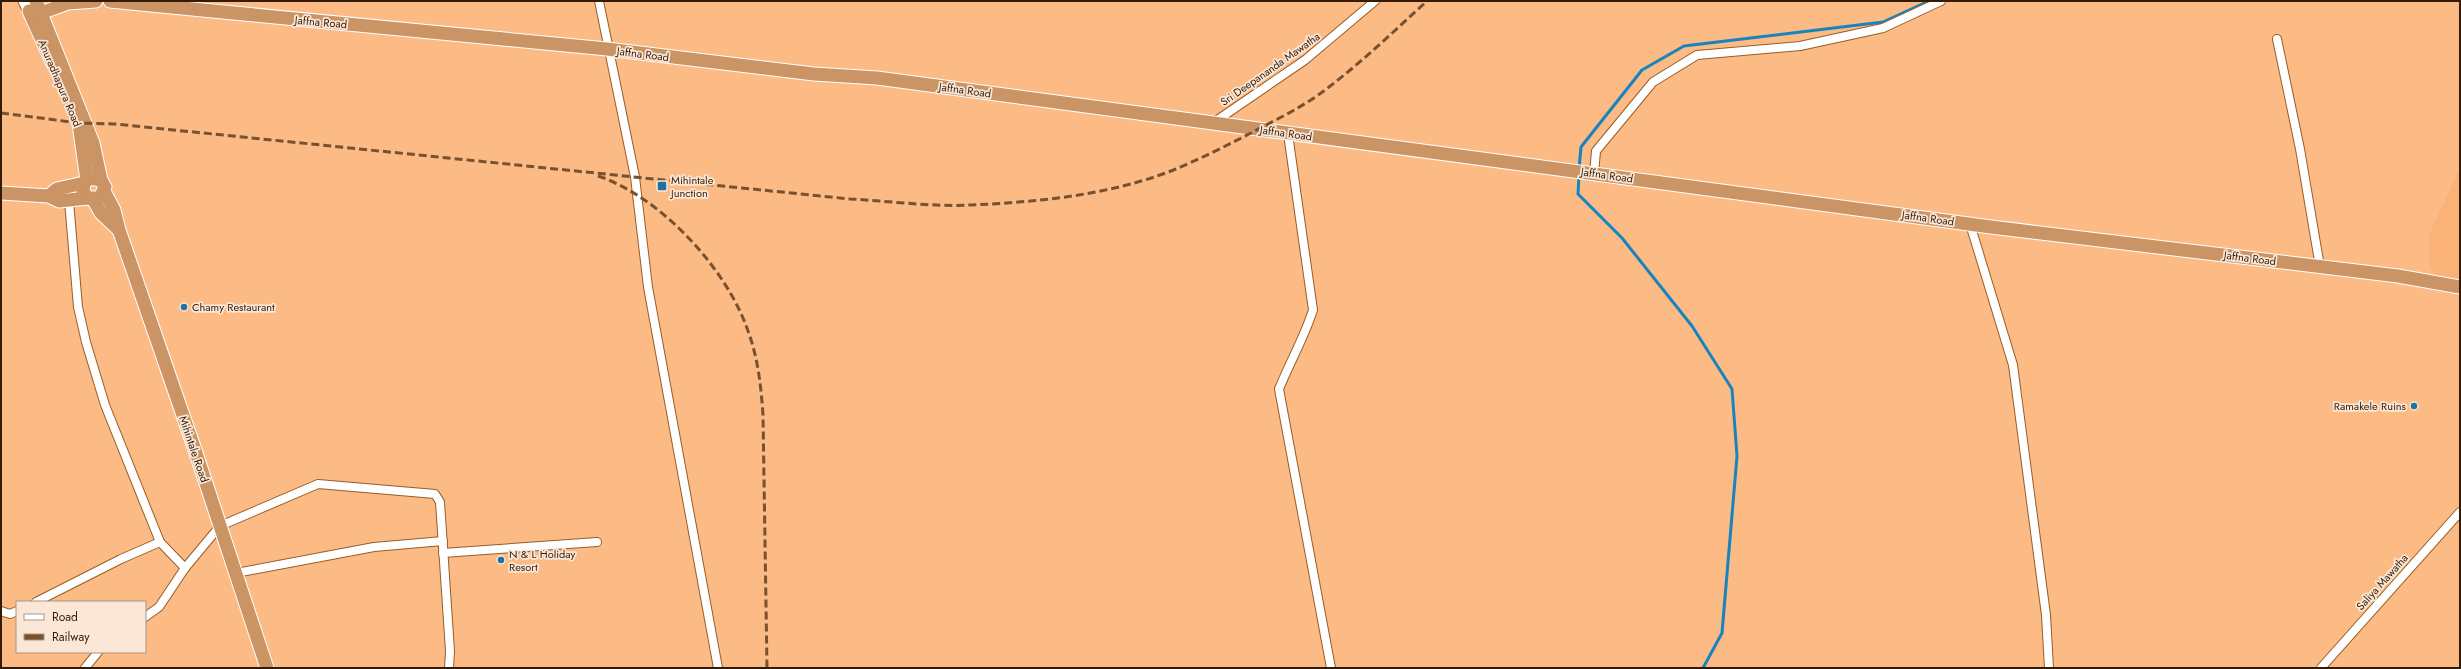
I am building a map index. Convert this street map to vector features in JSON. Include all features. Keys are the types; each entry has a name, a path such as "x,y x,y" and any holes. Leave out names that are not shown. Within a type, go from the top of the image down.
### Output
{"highway":[{"path":"33,5 96,1"},
{"name":"Jaffna Road","path":"110,1 607,49 814,74 877,78 1970,224 2398,276 2460,287"},
{"name":"Anuradhapura Road","path":"33,5 79,123 85,182"},
{"name":"Anuradhapura Road","path":"33,5 92,143 102,186"},
{"path":"1,193 49,196 59,202 100,198 102,186 94,177 85,182 57,189 49,196"},
{"path":"85,182 83,192 90,199"},
{"name":"Mihintale Road","path":"102,186 114,210 118,230 236,573 267,668"},
{"name":"Mihintale Road","path":"90,199 101,213 118,230"}],"street":[{"path":"599,1 607,49 635,177 648,288 718,668"},
{"name":"Sri Deepananda Mawatha","path":"1213,123 1305,60 1375,1"},
{"path":"1583,172 1596,151 1653,82 1697,56 1800,46 1876,30 1941,1"},
{"path":"2277,39 2300,149 2320,266"},
{"path":"1288,134 1313,310 1304,338 1289,365 1280,389 1331,668"},
{"path":"69,201 78,307 86,342 105,405 160,542 185,568"},
{"path":"1970,224 2013,365 2046,615 2049,668"},
{"path":"146,616 159,607 185,568 220,526 318,484 435,494 440,502 450,651 449,668"},
{"name":"Saliya Mawatha","path":"2321,668 2460,512"},
{"path":"236,573 374,548 443,541"},
{"path":"38,601 121,559 160,542"},
{"path":"443,553 597,542"},
{"path":"1,611 10,614 16,611"},
{"path":"84,668 97,653"}],"shaded area":[{"path":"2460,168 2460,287 2438,283 2430,265 2430,233"}],"waterway":[{"path":"1579,169 1581,147 1642,70 1684,46 1883,22 1929,1"},
{"path":"1579,175 1578,194 1622,238 1692,326 1732,389 1737,456 1722,633 1703,668"}],"railway":[{"path":"1,113 79,123 115,124 850,199 941,205 1022,202 1073,196 1123,186 1171,171 1220,149 1286,115 1321,93 1362,60 1427,1"},
{"path":"598,176 622,186 645,200 668,218 689,238 708,260 725,284 738,307 748,331 758,372 763,415 767,668"}],"place":[{"name":"Mihintale Junction","path":"662,186"},
{"name":"Chamy Restaurant","path":"184,307"},
{"name":"Ramakele Ruins","path":"2414,406"},
{"name":"N & L Holiday Resort","path":"501,560"}]}
